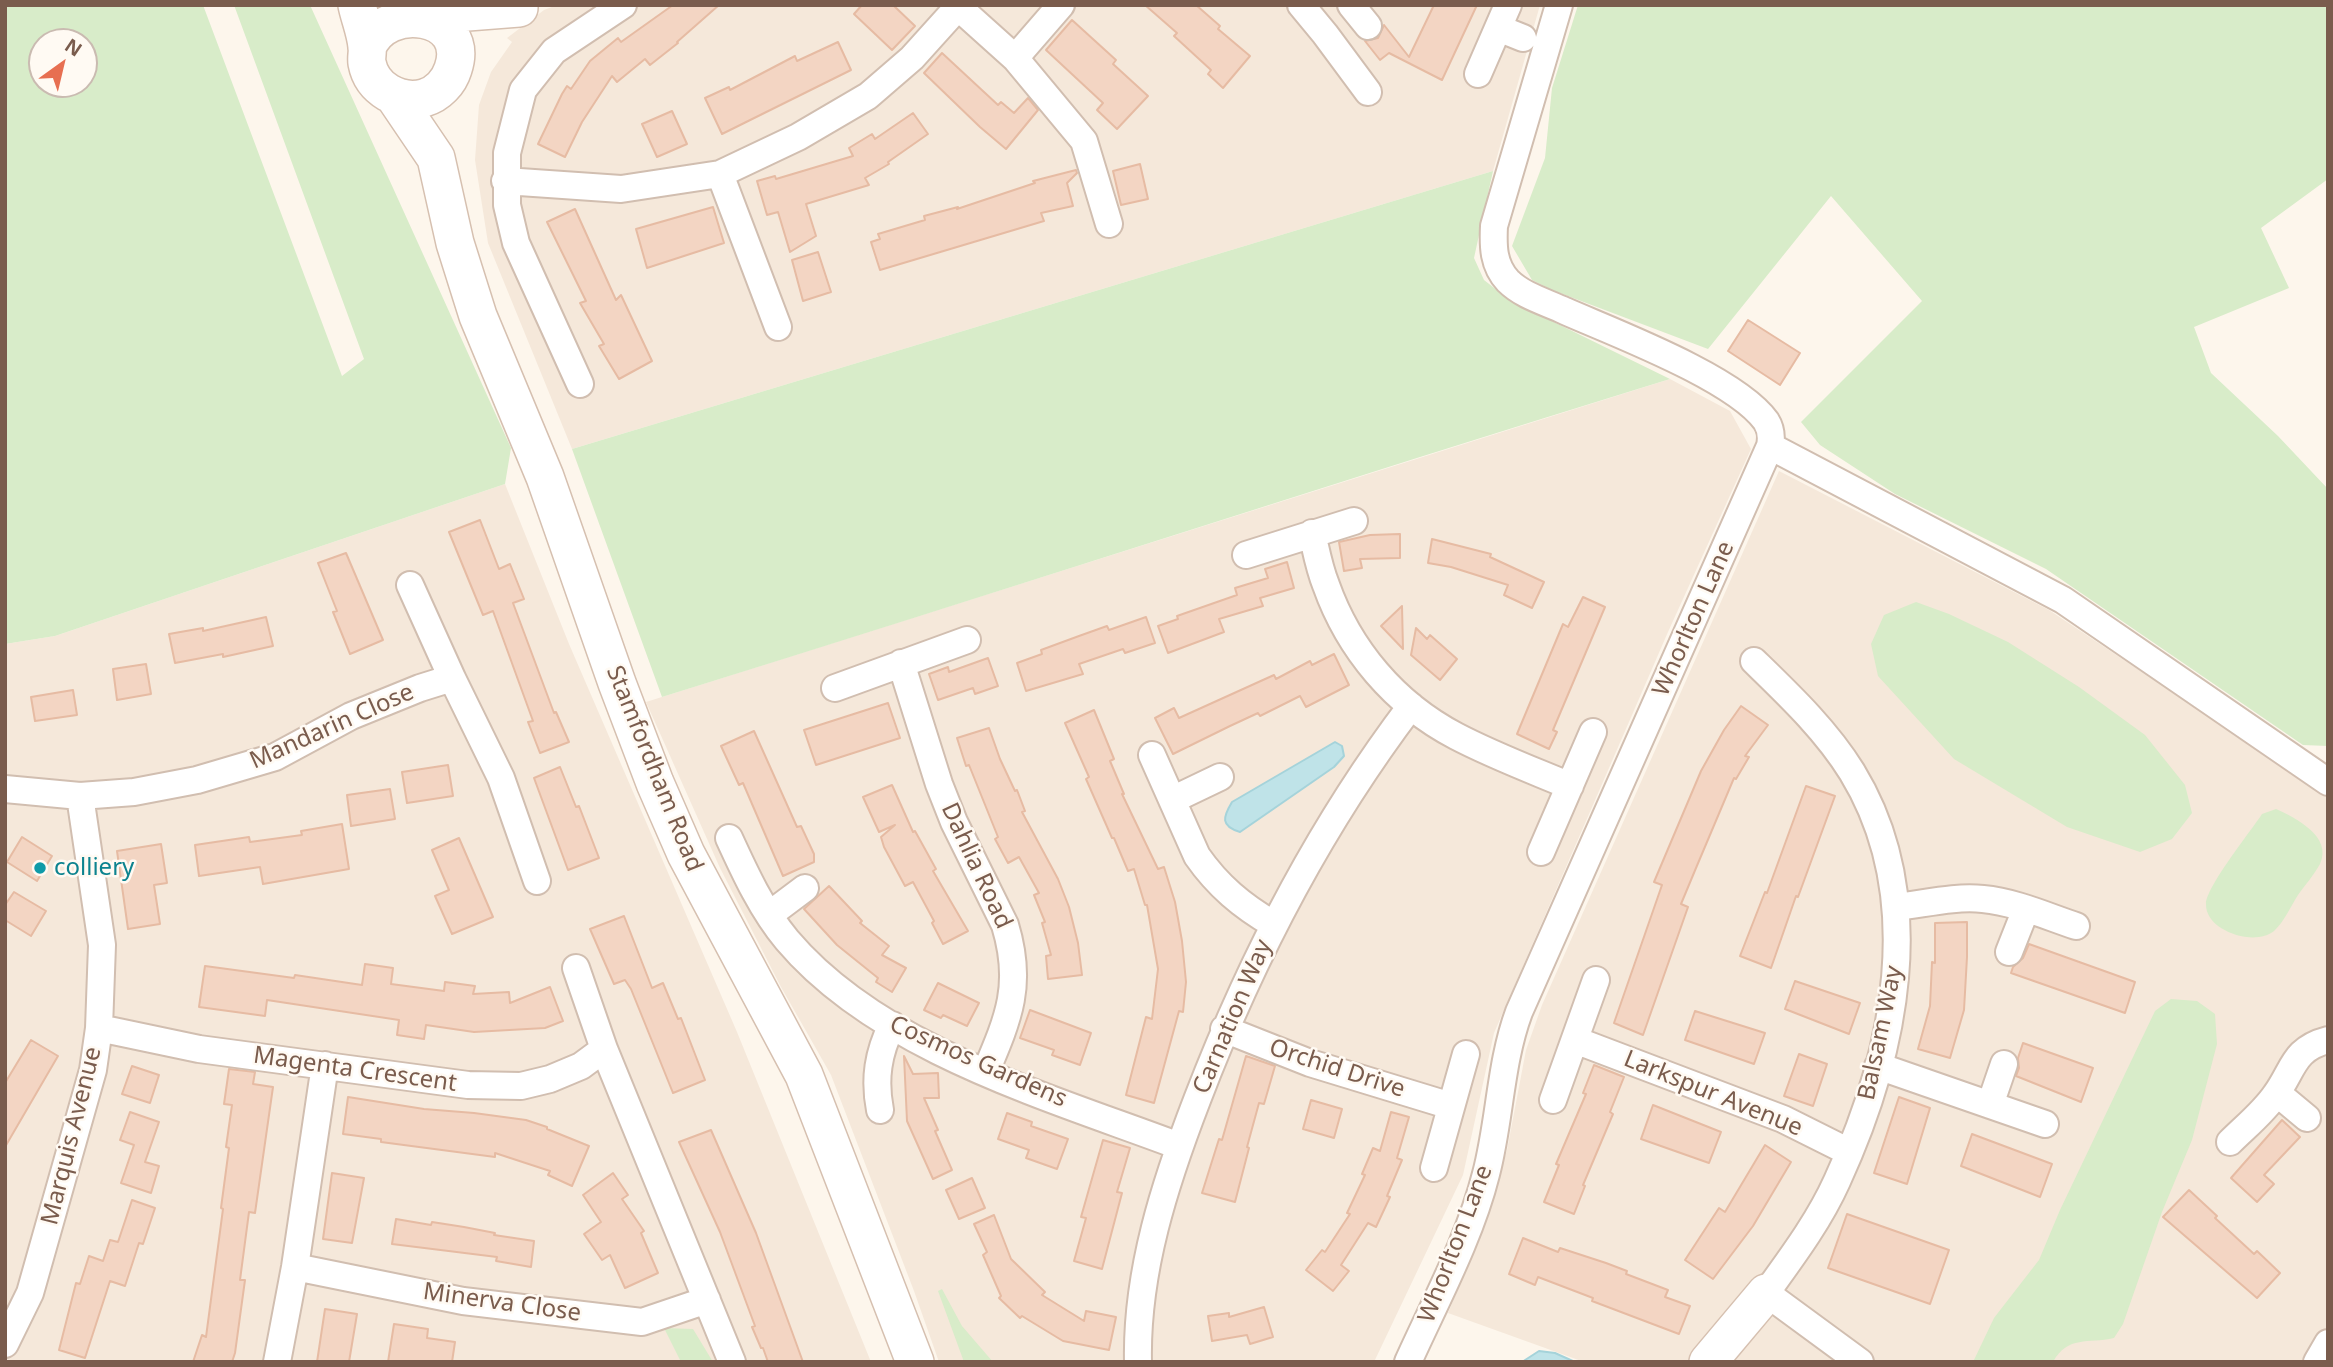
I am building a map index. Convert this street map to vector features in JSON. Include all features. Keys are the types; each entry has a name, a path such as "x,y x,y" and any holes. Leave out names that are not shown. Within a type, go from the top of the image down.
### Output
{"main road":[{"name":"Stamfordham Road","path":"357,5 372,77 381,88 394,96 436,158 455,243 478,316 545,477 655,783 686,854 804,1075 915,1362"},
{"path":"367,48 372,34 381,22 394,15 416,11 523,7"},
{"path":"394,96 408,100 430,96 442,88 453,69 523,7"},
{"name":"Stamfordham Road","path":"416,11 441,23 450,34 455,48 436,158"},
{"name":"Balsam Way","path":"1708,1362 1766,1293"}],"street":[{"path":"580,384 516,243 507,205 507,153 523,90 554,51 623,5"},
{"path":"1015,58 1061,5"},
{"path":"1301,5 1368,92"},
{"path":"1351,5 1368,26"},
{"path":"1559,5 1494,226 1493,252 1501,271 1521,291 1630,339 1702,374 1730,391 1765,419 1771,430 1770,446 2063,600 2328,782"},
{"path":"505,181 621,189 720,174 798,137 867,96 912,58 957,6 1015,58 1084,141 1109,224"},
{"path":"1478,74 1503,17 1523,38"},
{"path":"720,174 778,327"},
{"name":"Whorlton Lane","path":"1408,1362 1455,1256 1484,1181 1511,1037 1519,1012 1770,446"},
{"path":"1247,555 1354,521"},
{"path":"1312,533 1324,582 1346,630 1381,679 1411,706 1458,737 1570,786"},
{"path":"410,585 452,678 502,778 537,881"},
{"path":"835,688 967,640"},
{"name":"Balsam Way","path":"1754,661 1807,714 1834,745 1853,773 1880,833 1896,907 1896,978 1878,1066 1836,1182 1810,1229 1766,1293"},
{"name":"Dahlia Road","path":"901,663 939,784 1005,925 1010,942 1014,975 1010,1010 986,1071"},
{"name":"Mandarin Close","path":"5,789 80,796 134,792 197,780 275,757 351,716 452,678"},
{"name":"Carnation Way","path":"1138,1362 1139,1310 1146,1264 1180,1146 1224,1029 1273,924 1336,814 1411,706"},
{"path":"1541,852 1592,732"},
{"path":"1152,755 1197,856 1230,895 1273,924"},
{"path":"1172,800 1220,777"},
{"name":"Marquis Avenue","path":"5,1344 30,1293 93,1070 99,1028 103,945 80,796"},
{"name":"Cosmos Gardens","path":"729,838 769,915 786,939 833,985 892,1025 986,1071 1180,1146"},
{"path":"769,915 805,888"},
{"path":"1896,907 1964,898 2002,902 2076,926"},
{"path":"2010,953 2025,909"},
{"path":"576,968 604,1049 732,1362"},
{"path":"1553,1100 1596,980"},
{"path":"880,1110 877,1069 884,1041 892,1025"},
{"name":"Magenta Crescent","path":"99,1028 200,1049 468,1085 522,1086 550,1079 581,1066 604,1049"},
{"name":"Orchid Drive","path":"1224,1029 1310,1063 1451,1106"},
{"name":"Larkspur Avenue","path":"1575,1040 1783,1119 1849,1152"},
{"path":"2230,1142 2277,1093 2297,1057 2316,1043 2328,1040"},
{"path":"1434,1168 1466,1054"},
{"path":"277,1362 295,1267 325,1065"},
{"path":"1990,1105 2004,1065"},
{"path":"1878,1066 2045,1124"},
{"path":"2277,1093 2307,1118"},
{"name":"Minerva Close","path":"295,1267 463,1301 642,1322 707,1300"},
{"path":"1766,1293 1860,1362"},
{"path":"2317,1362 2328,1343"}],"shaded area":[{"path":"557,5 1540,5 1493,171 572,449 488,243 475,160 479,105 491,72 512,42 507,38 544,10"},
{"path":"1670,379 1730,411 1751,449 1668,632 1494,1033 1463,1175 1374,1362 939,1362 831,1075 781,987 720,868 646,702"},
{"path":"1779,471 2049,610 2328,796 2328,1362 1584,1362 1448,1313 1480,1235 1507,1150 1526,1050 1542,1005"},
{"path":"505,484 569,644 737,1032 871,1362 5,1362 5,644 55,636"}],"green space":[{"path":"5,5 203,5 342,376 364,359 234,5 310,5 511,448 505,484 55,636 5,644"},
{"path":"1578,5 2328,5 2328,179 2261,228 2289,288 2194,327 2211,373 2278,436 2328,489 2328,746 2303,745 2046,569 1895,494 1820,445 1801,422 1922,301 1831,196 1708,349 1532,280 1512,246 1545,158 1552,88"},
{"path":"1493,171 1474,258 1484,280 1511,301 1670,379 662,697 572,449"},
{"path":"1916,602 1949,614 2008,642 2079,687 2145,735 2185,785 2192,813 2172,839 2140,852 2067,827 1954,759 1878,676 1871,644 1884,615"},
{"path":"2276,809 2302,823 2317,837 2323,854 2320,864 2274,931 2266,936 2255,937 2233,934 2222,929 2208,914 2208,896 2262,814"},
{"path":"2171,999 2197,1001 2215,1014 2217,1044 2192,1140 2162,1212 2123,1324 2114,1338 2072,1344 2059,1353 2053,1362 1973,1362 1994,1318 2039,1260 2155,1011"},
{"path":"942,1289 962,1326 993,1362 964,1362 938,1291"},
{"path":"664,1328 693,1329 713,1362 681,1362"}],"water":[{"path":"1335,742 1342,746 1344,756 1334,767 1240,832 1226,824 1225,817 1232,802"},
{"path":"1539,1351 1555,1353 1575,1362 1522,1362"}],"building":[{"path":"673,5 719,5 650,65 645,59 617,82 612,76 582,122 565,157 538,144 567,86 571,89 590,61 618,38 621,42"},
{"path":"862,5 893,5 915,26 892,50 854,14"},
{"path":"1145,5 1196,5 1220,26 1218,29 1250,56 1223,88 1208,74 1211,70 1174,36 1177,33"},
{"path":"1434,5 1477,5 1442,80 1389,53 1380,60 1365,41 1378,38 1384,25 1409,57"},
{"path":"1072,20 1116,60 1113,64 1148,96 1117,129 1097,110 1103,103 1046,50"},
{"path":"838,42 851,70 722,134 705,98 729,87 730,90 795,56 797,61"},
{"path":"942,53 998,105 1001,102 1014,113 1028,98 1038,110 1006,149 924,73"},
{"path":"672,111 687,144 657,157 642,124"},
{"path":"913,113 928,134 888,162 889,164 865,178 869,185 806,204 816,236 790,252 778,212 767,215 757,181 775,176 776,179 853,156 849,148 872,134 875,139"},
{"path":"1140,164 1148,199 1121,205 1113,171"},
{"path":"1076,170 1077,173 1067,183 1073,206 1041,213 1044,221 880,270 871,242 880,239 878,234 925,220 924,216 958,207 957,209 1035,183 1033,181"},
{"path":"713,207 724,243 647,268 636,229"},
{"path":"575,209 616,300 621,295 652,361 619,379 599,346 604,344 580,303 586,301 547,222"},
{"path":"818,252 831,292 803,301 792,260"},
{"path":"1748,320 1800,353 1780,385 1728,351"},
{"path":"480,520 499,569 510,564 524,599 513,603 554,713 556,712 569,742 540,753 528,722 533,721 493,611 483,615 449,532"},
{"path":"1400,534 1400,558 1360,559 1362,568 1344,571 1339,542 1370,535"},
{"path":"1432,539 1491,554 1490,557 1544,582 1532,608 1504,595 1508,585 1451,567 1428,563"},
{"path":"346,553 383,640 350,654 333,612 337,611 318,563"},
{"path":"1287,562 1294,588 1260,598 1263,606 1219,619 1224,632 1168,653 1158,626 1178,619 1177,616 1237,595 1235,588 1268,578 1265,569"},
{"path":"1583,597 1605,607 1553,730 1557,732 1549,749 1517,734 1563,624 1568,627"},
{"path":"1402,606 1403,649 1381,626"},
{"path":"266,617 273,646 223,657 223,654 175,663 169,634 203,628 203,631"},
{"path":"1146,617 1155,643 1125,653 1123,649 1079,664 1083,674 1026,691 1017,663 1042,654 1041,650 1107,626 1109,630"},
{"path":"1416,628 1427,639 1430,635 1457,659 1440,680 1411,655"},
{"path":"1334,654 1349,685 1306,707 1300,696 1173,754 1155,718 1174,708 1179,718 1274,675 1276,679 1310,661 1312,665"},
{"path":"988,658 998,686 975,694 973,688 938,700 929,674 948,667 949,672"},
{"path":"146,664 151,694 117,700 113,669"},
{"path":"73,690 77,715 35,721 31,697"},
{"path":"888,703 900,738 816,765 804,730"},
{"path":"1741,706 1768,725 1745,756 1749,757 1736,779 1734,778 1681,904 1688,907 1643,1035 1614,1023 1662,885 1654,882 1701,771"},
{"path":"1094,710 1114,759 1110,761 1122,794 1158,869 1164,867 1175,902 1182,941 1186,982 1183,1012 1179,1011 1154,1103 1126,1095 1146,1017 1152,1019 1158,969 1147,905 1134,869 1128,871 1112,838 1065,723"},
{"path":"989,728 1000,759 1015,791 1017,790 1025,811 1022,812 1058,879 1069,907 1082,975 1048,979 1046,956 1051,955 1042,923 1045,922 1034,895 1039,893 1019,857 1008,863 995,839 998,837 969,765 966,766 957,738"},
{"path":"754,731 797,827 801,826 814,854 814,862 783,876 743,783 739,785 721,746"},
{"path":"448,765 453,796 407,803 402,772"},
{"path":"560,767 576,807 579,806 599,858 568,870 534,778"},
{"path":"892,785 913,832 915,831 936,869 933,871 968,931 943,944 913,882 905,886 884,847 881,837 895,825 879,832 863,797"},
{"path":"1806,786 1835,796 1771,968 1740,956 1765,892 1767,893"},
{"path":"390,789 395,819 351,826 347,795"},
{"path":"342,824 349,869 263,884 260,867 199,876 195,845 249,837 250,842 302,835 301,831"},
{"path":"22,837 52,856 37,881 7,862"},
{"path":"459,838 493,917 452,934 435,896 449,890 432,850"},
{"path":"161,844 167,883 154,885 160,924 128,929 117,851"},
{"path":"829,886 862,921 860,923 889,946 882,955 906,968 892,992 876,982 878,978 837,945 804,909"},
{"path":"14,892 46,911 31,936 5,920 5,905"},
{"path":"624,916 652,988 663,983 678,1019 681,1018 705,1080 673,1093 631,989 625,980 614,984 590,929"},
{"path":"1967,922 1964,1010 1950,1058 1918,1049 1930,1006 1932,962 1935,963 1935,923"},
{"path":"2029,944 2135,982 2125,1013 2011,973 2013,967 2023,958"},
{"path":"365,964 393,968 391,984 444,991 445,982 475,986 473,994 509,992 510,1003 550,987 563,1021 545,1028 474,1032 426,1025 424,1039 397,1035 399,1020 267,1000 265,1016 199,1007 205,966 362,985"},
{"path":"1795,981 1860,1003 1849,1034 1785,1009"},
{"path":"938,983 979,1003 967,1026 924,1010"},
{"path":"1030,1010 1091,1033 1080,1065 1052,1055 1054,1050 1020,1038"},
{"path":"1695,1011 1765,1033 1754,1064 1685,1040"},
{"path":"31,1040 58,1056 5,1147 5,1083"},
{"path":"2023,1043 2093,1068 2081,1102 2016,1076"},
{"path":"1799,1054 1827,1064 1813,1106 1784,1096"},
{"path":"904,1056 913,1074 938,1073 939,1098 924,1098 952,1170 933,1179 907,1121"},
{"path":"1246,1056 1275,1066 1264,1104 1259,1103 1235,1202 1202,1193 1219,1139 1222,1140"},
{"path":"1594,1065 1624,1077 1610,1112 1613,1114 1583,1185 1585,1186 1574,1214 1544,1202 1559,1165 1556,1164 1586,1094 1583,1093"},
{"path":"132,1066 159,1075 150,1103 122,1094"},
{"path":"229,1069 255,1072 253,1084 273,1087 255,1213 249,1212 240,1280 245,1280 235,1353 232,1362 193,1362 202,1335 206,1337 223,1209 229,1148 226,1147 232,1105 224,1104"},
{"path":"348,1097 424,1109 526,1120 589,1146 572,1186 548,1175 550,1171 495,1153 495,1157 381,1142 381,1139 343,1134"},
{"path":"1899,1097 1930,1108 1907,1184 1874,1173"},
{"path":"1311,1100 1342,1109 1334,1138 1303,1129"},
{"path":"1653,1105 1721,1132 1709,1163 1641,1139"},
{"path":"130,1112 159,1122 145,1162 159,1166 151,1193 121,1183 134,1145 120,1140"},
{"path":"1391,1112 1409,1117 1397,1158 1402,1160 1387,1196 1390,1197 1376,1227 1368,1223 1341,1265 1349,1271 1333,1291 1306,1270 1322,1250 1325,1252 1350,1214 1347,1213 1365,1175 1362,1174 1373,1148 1380,1151"},
{"path":"1007,1113 1032,1122 1031,1126 1068,1139 1057,1169 1026,1158 1029,1150 998,1139"},
{"path":"2282,1120 2300,1137 2264,1175 2274,1184 2257,1202 2231,1178"},
{"path":"711,1130 756,1233 803,1362 768,1362 752,1327 755,1326 720,1232 679,1142"},
{"path":"1972,1134 2052,1164 2040,1197 1961,1166"},
{"path":"1103,1140 1130,1148 1117,1192 1122,1193 1102,1269 1074,1261 1086,1218 1081,1217"},
{"path":"1765,1145 1791,1162 1753,1226 1713,1279 1685,1260 1719,1208 1725,1212"},
{"path":"332,1173 364,1178 352,1243 323,1239"},
{"path":"613,1173 628,1195 622,1199 644,1231 641,1233 658,1273 625,1288 610,1255 602,1260 584,1234 601,1222 583,1195"},
{"path":"972,1178 985,1208 959,1219 946,1190"},
{"path":"2189,1190 2254,1254 2257,1251 2280,1273 2257,1298 2163,1217"},
{"path":"132,1200 155,1208 143,1244 139,1243 125,1286 110,1281 85,1358 59,1350 76,1283 80,1284 89,1256 103,1261 110,1240 118,1242"},
{"path":"1847,1214 1949,1250 1930,1304 1828,1268"},
{"path":"994,1215 1011,1259 1045,1292 1042,1295 1084,1321 1086,1311 1116,1317 1109,1350 1063,1341 1022,1316 1020,1318 999,1298 1001,1296 983,1255 987,1252 974,1224"},
{"path":"396,1219 464,1227 534,1241 531,1267 496,1261 497,1257 392,1244"},
{"path":"1523,1238 1558,1252 1560,1248 1606,1263 1668,1290 1665,1297 1690,1306 1679,1334 1538,1277 1535,1285 1509,1274"},
{"path":"1264,1307 1273,1337 1250,1344 1247,1335 1212,1341 1208,1316 1229,1313 1229,1317"},
{"path":"325,1309 357,1314 349,1362 317,1362"},
{"path":"394,1324 428,1329 427,1338 455,1342 452,1362 388,1362"}],"place":[{"name":"colliery","path":"40,868"}]}
